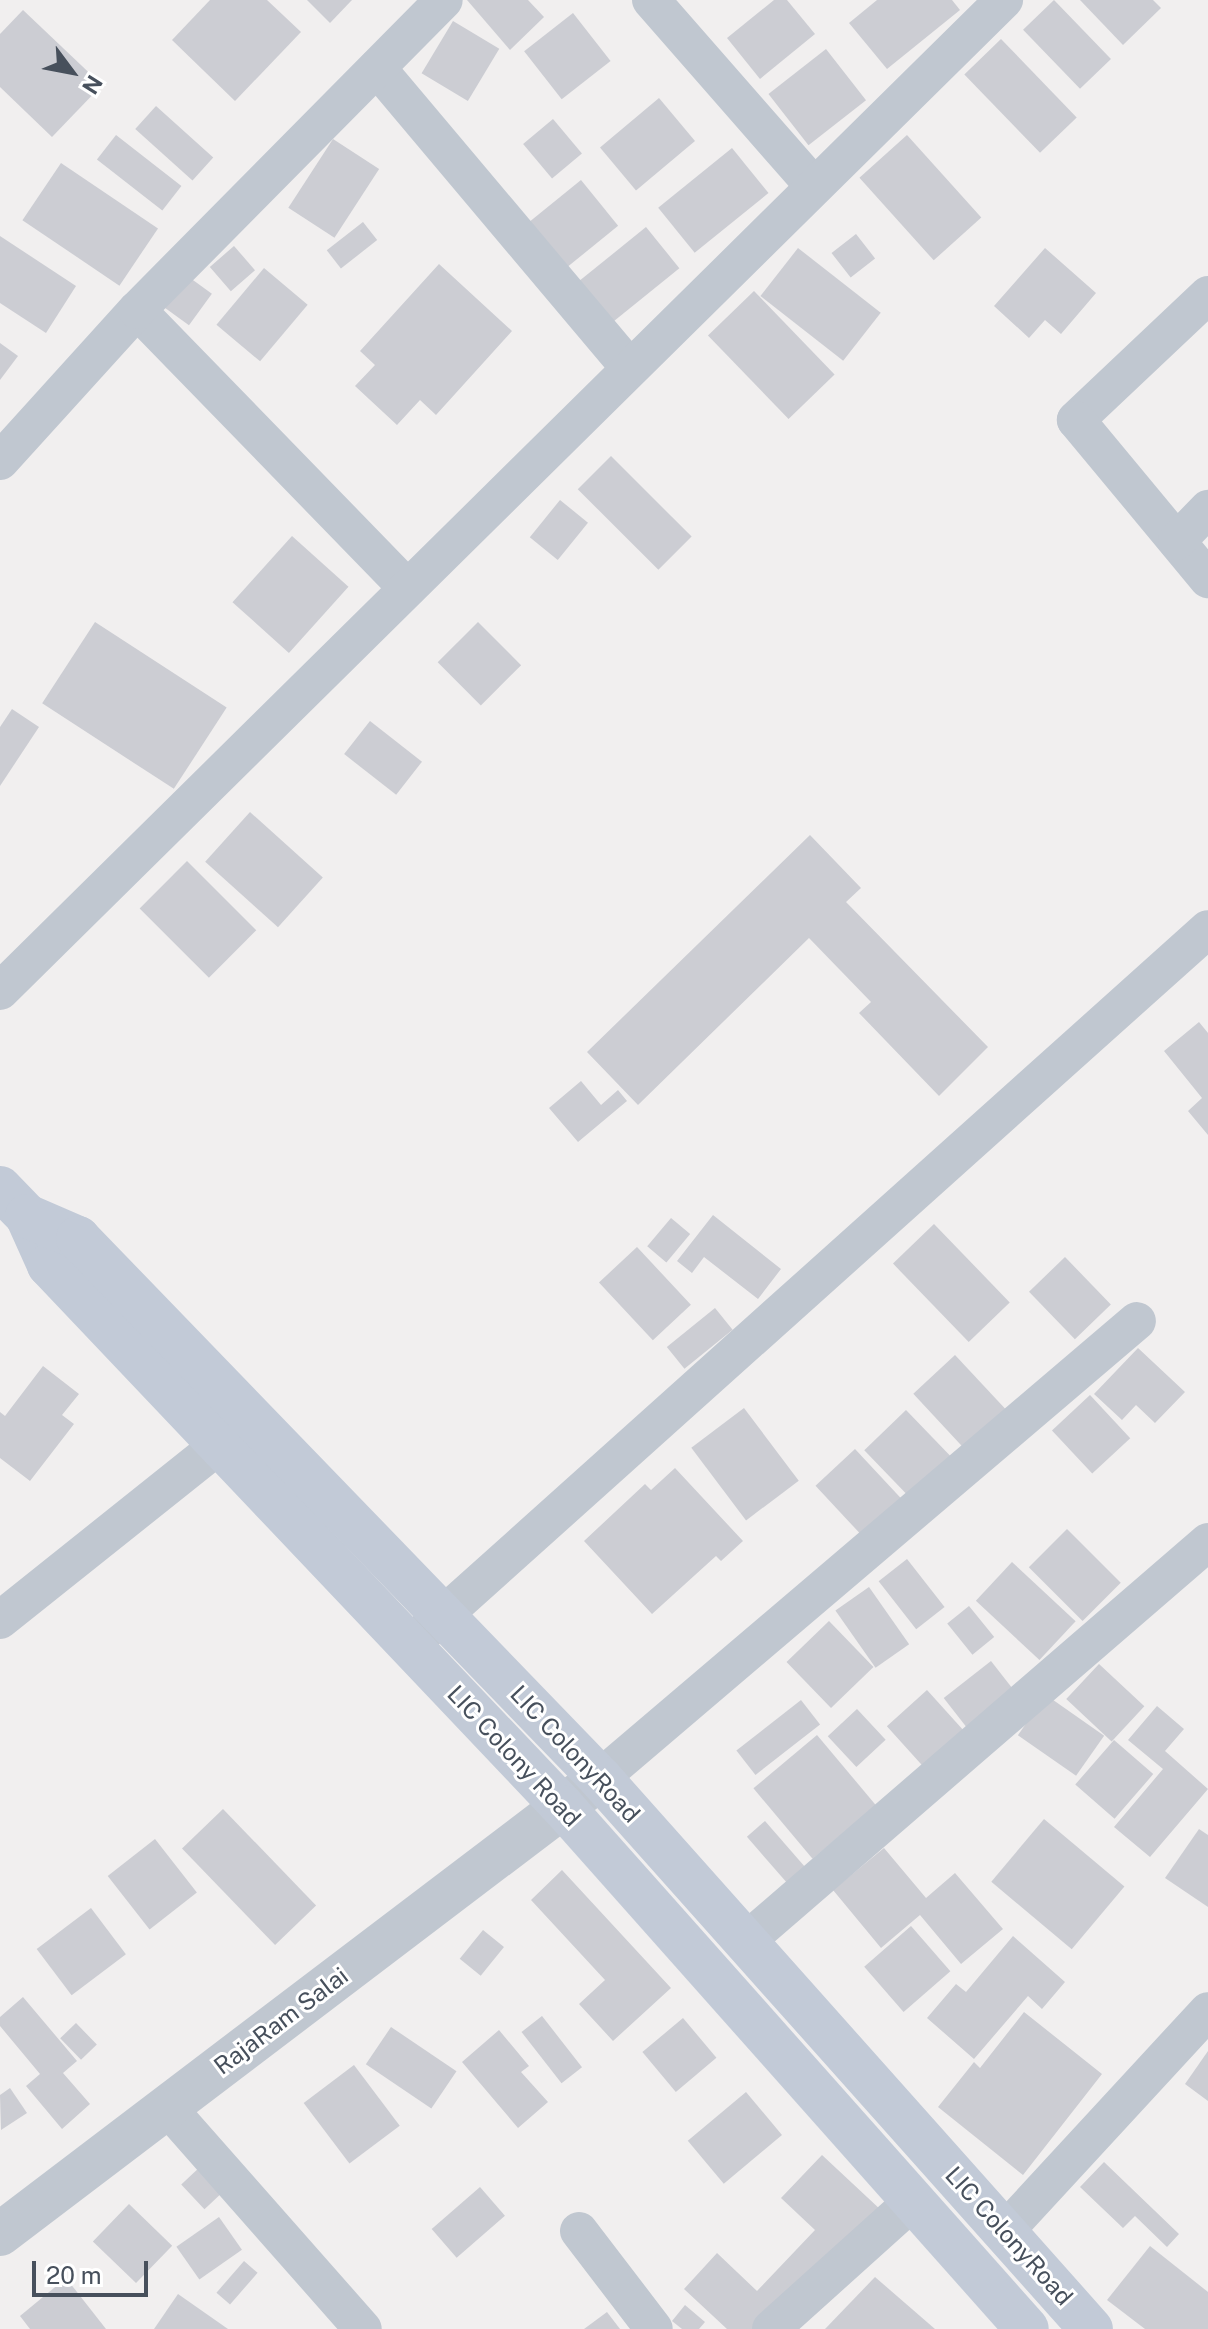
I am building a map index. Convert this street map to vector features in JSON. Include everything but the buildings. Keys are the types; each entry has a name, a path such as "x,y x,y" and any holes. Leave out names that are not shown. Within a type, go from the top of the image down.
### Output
{"main road":[{"name":"LIC ColonyRoad","path":"7,1197 78,1238 235,1432 443,1616 600,1778 1091,2329"},
{"name":"LIC Colony Road","path":"235,1432 411,1645 563,1807 1027,2329"}],"street":[{"path":"0,461 137,310 444,0"},
{"path":"651,0 814,186"},
{"path":"0,991 1004,0"},
{"path":"377,68 630,368"},
{"path":"1208,295 1076,420 1208,579"},
{"path":"137,310 407,588"},
{"path":"1177,541 1208,509"},
{"path":"411,1645 1208,929"},
{"path":"600,1778 1137,1321"},
{"path":"0,1620 235,1432"},
{"path":"745,1942 1208,1542"},
{"name":"RajaRam Salai","path":"0,2234 600,1778"},
{"path":"1005,2231 1208,2011"},
{"path":"167,2107 363,2329"},
{"path":"771,2329 912,2202"},
{"path":"579,2231 654,2329"}]}
